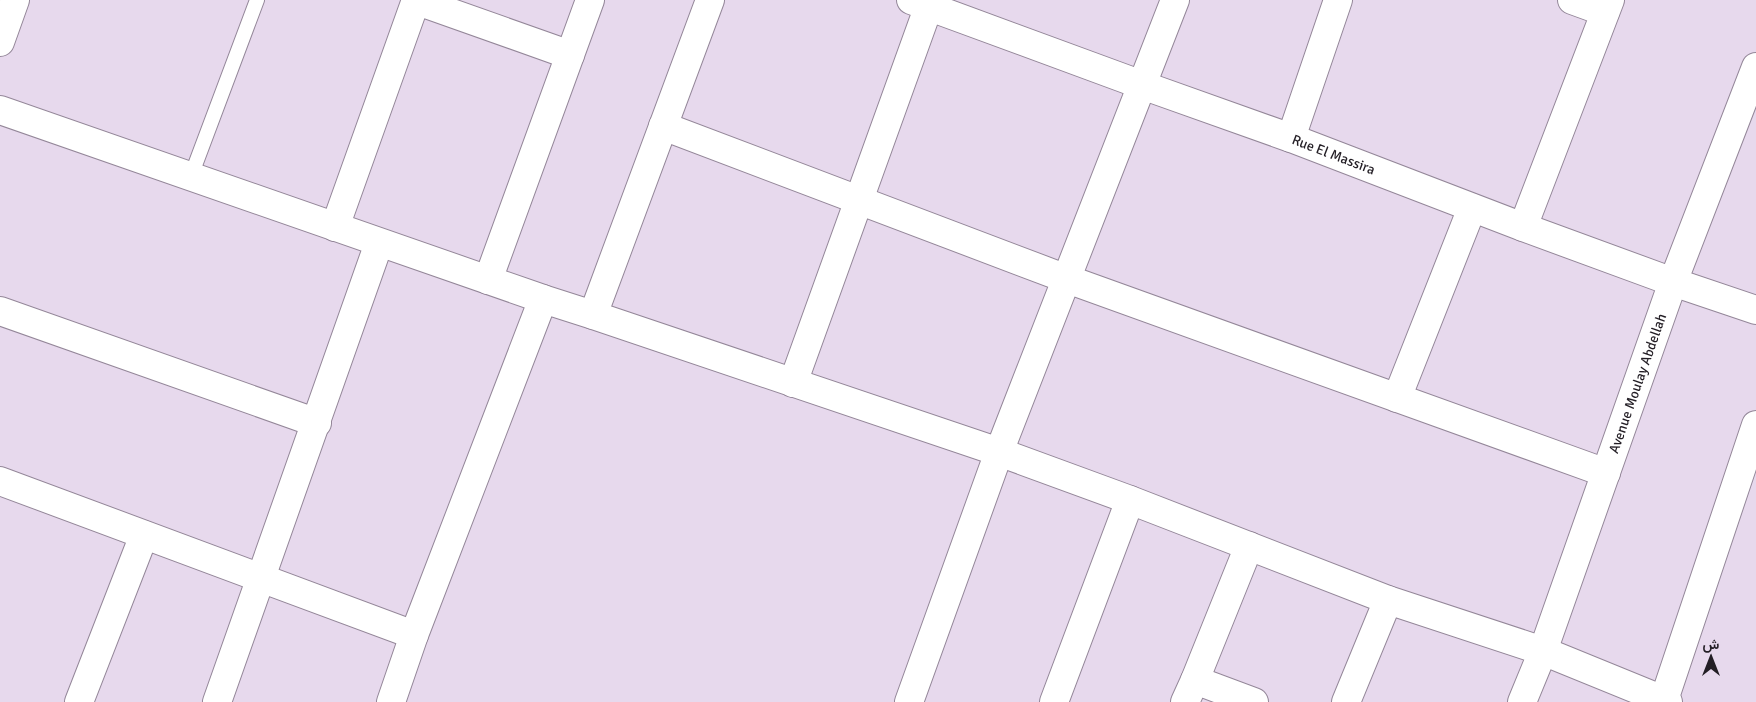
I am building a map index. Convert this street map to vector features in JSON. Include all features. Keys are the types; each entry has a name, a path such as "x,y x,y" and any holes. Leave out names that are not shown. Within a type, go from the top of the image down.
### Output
{"street":[{"path":"0,42 15,0"},
{"path":"335,227 416,0 570,56"},
{"path":"488,280 590,0"},
{"path":"593,315 710,0"},
{"path":"910,702 999,452 1174,0"},
{"path":"1291,138 1338,0"},
{"path":"1523,227 1608,6 1572,0"},
{"path":"793,383 860,201 924,2"},
{"name":"Rue El Massira","path":"924,2 1142,85 1291,138 1523,227 1756,310"},
{"name":"Avenue Moulay Abdellah","path":"1522,702 1543,651 1674,282 1754,79"},
{"path":"0,110 379,243 999,452 1130,500 1388,600 1543,651 1664,701 1756,425"},
{"path":"663,126 1067,279 1606,473"},
{"path":"1397,398 1472,208"},
{"path":"217,702 379,243"},
{"path":"391,702 414,635 543,299"},
{"path":"0,311 317,423"},
{"path":"0,481 414,635"},
{"path":"1054,702 1130,500"},
{"path":"79,702 144,535"},
{"path":"1249,546 1190,691 1254,702"},
{"path":"1346,702 1388,600"}],"lane":[{"path":"191,176 257,0"}]}
